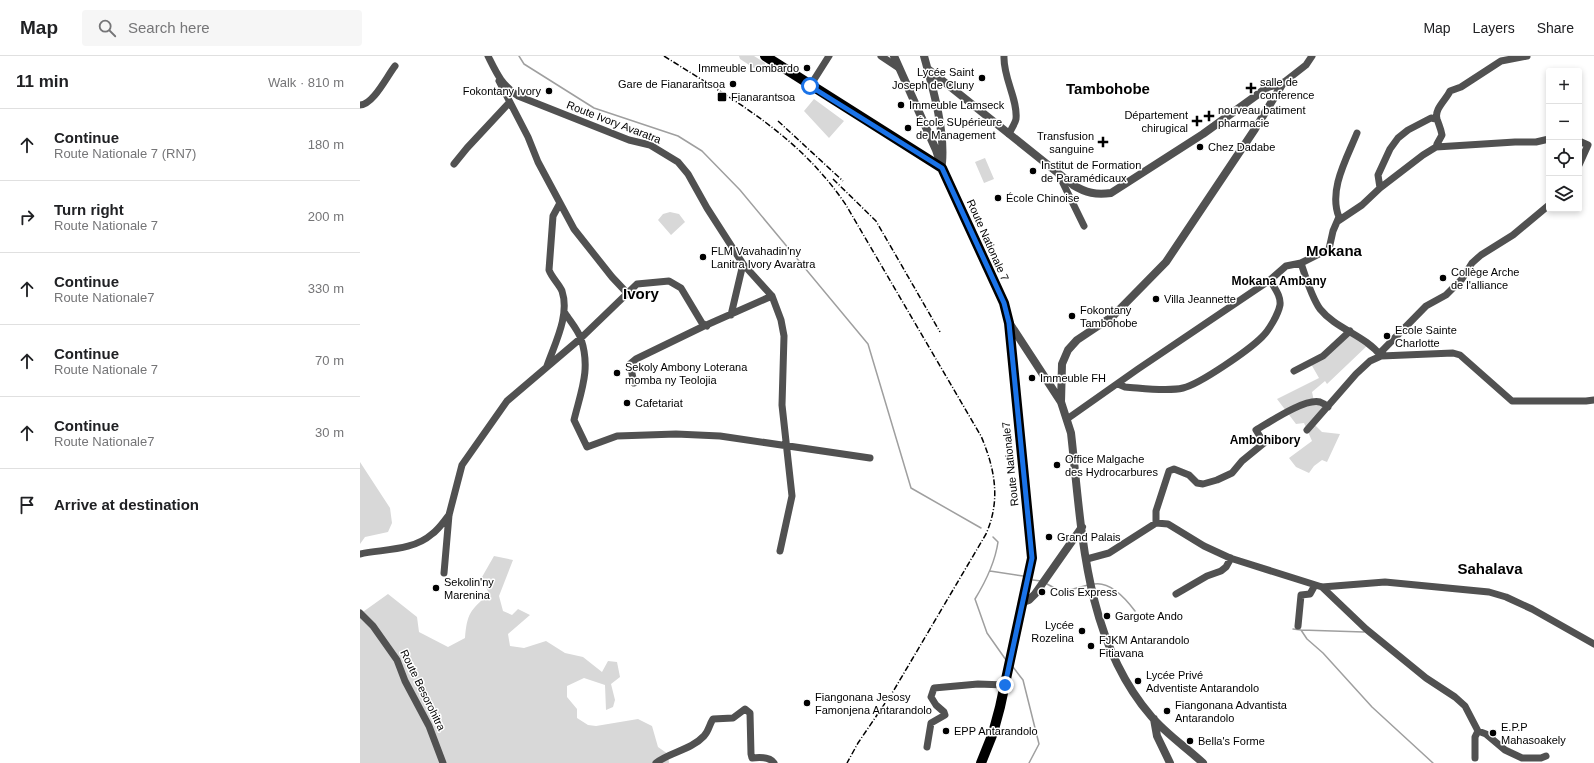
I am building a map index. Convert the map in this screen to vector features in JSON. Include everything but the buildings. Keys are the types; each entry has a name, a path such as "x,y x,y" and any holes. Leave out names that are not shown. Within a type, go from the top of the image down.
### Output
{"main road":[{"path":"767,56 810,86 942,168"},
{"name":"Route Nationale 7","path":"942,168 1004,303 1009,323"},
{"name":"Route Nationale7","path":"1009,323 1032,558 1023,602"},
{"path":"981,763 993,733 1023,602"}],"street":[{"name":"Route Ivory Avaratra","path":"488,56 497,76 518,96 629,140 650,145 678,162 688,174 707,208 743,264 772,296 781,320 784,336 782,405 790,469 789,485 792,496 780,551"},
{"path":"810,86 829,56"},
{"path":"881,56 899,68"},
{"path":"894,56 936,150 942,168"},
{"path":"924,56 940,124 943,148 942,168"},
{"path":"1004,56 1006,80 1012,97 1016,120 1009,134"},
{"path":"1061,402 1062,364 1068,350 1077,340 1104,324 1166,262 1255,129 1283,83 1306,65 1312,56"},
{"path":"1436,148 1436,144 1442,135 1436,119 1437,110 1450,91 1461,87 1501,61 1527,56"},
{"path":"360,105 365,105 372,100 395,66"},
{"path":"928,69 1060,175 1084,192 1098,195 1111,193 1202,134 1268,87 1283,83"},
{"path":"497,76 509,103 560,203 582,240 619,286 628,294"},
{"path":"454,164 509,103"},
{"path":"1380,188 1378,175 1390,149 1398,138 1431,118 1436,119"},
{"path":"1067,419 1270,280 1286,266 1301,263 1329,249 1333,231 1339,217 1335,203 1337,186 1358,133"},
{"path":"1338,221 1362,206 1380,188 1423,155 1436,148 1515,142 1536,142 1546,140"},
{"path":"1582,142 1588,145 1582,158"},
{"path":"1060,175 1084,226"},
{"path":"547,367 564,313 562,290 552,278 549,270 553,216 560,203"},
{"path":"1307,430 1356,374 1370,361 1380,355 1426,306 1446,295 1454,287 1480,254 1513,235 1546,208"},
{"path":"1301,263 1320,309 1369,344 1380,355 1453,353 1460,355 1512,401 1594,400"},
{"path":"731,315 743,264"},
{"path":"1118,384 1125,387 1182,389 1192,385 1222,367 1262,337 1272,323 1280,307 1280,297 1270,280"},
{"path":"444,573 449,515 462,465 507,401 581,338 637,284 669,281 681,288 702,323 707,326"},
{"path":"634,383 630,364 636,359 772,296"},
{"path":"564,313 581,338 586,371 574,420 587,447 617,436 676,434 720,436 870,458"},
{"path":"1009,323 1061,402 1067,419 1071,433 1082,527 1091,584 1104,636 1121,674 1154,720 1203,763"},
{"path":"1294,371 1322,356 1350,331"},
{"path":"1156,523 1156,511 1169,472 1174,469 1189,475 1197,483 1203,484 1217,480 1232,473 1242,461 1264,443 1256,430 1278,416 1312,402 1322,402 1328,407"},
{"path":"360,554 404,547 422,540 432,534 449,515"},
{"path":"1087,559 1109,553 1156,523 1168,524 1204,546 1229,557 1322,587 1385,582 1489,592 1506,597 1532,609 1594,644"},
{"path":"1023,602 1029,600 1035,594 1082,527"},
{"path":"1176,594 1207,576 1221,571 1226,567 1229,557"},
{"path":"1298,626 1301,595 1310,594 1315,585"},
{"path":"1322,587 1366,629 1426,678 1465,706 1478,731 1486,734 1505,750 1522,758 1540,758 1546,756"},
{"name":"Route Besorohitra","path":"360,613 373,626 397,660 405,681 429,726 443,763"},
{"path":"927,747 931,723 944,715 944,712 936,705 931,697 934,688 978,684 1005,685"},
{"path":"656,763 682,751 700,740 705,736 713,719 733,718 745,709 750,713 752,758 762,757 771,760 774,763"},
{"path":"1154,720 1156,736 1170,763"},
{"path":"1475,758 1475,737 1478,731"}],"shaded area":[{"path":"739,56 754,56 765,63 765,69 760,72 740,59"},
{"path":"814,99 844,121 829,138 804,111"},
{"path":"985,158 994,179 984,183 975,162"},
{"path":"670,212 679,214 685,222 671,235 658,220 663,214"},
{"path":"1350,333 1369,344 1327,384 1325,381 1312,392 1314,401 1332,402 1313,423 1322,432 1340,434 1327,462 1322,460 1314,466 1309,473 1296,467 1289,458 1312,441 1304,423 1296,424 1277,399 1319,378 1311,364"},
{"path":"360,462 390,508 392,523 388,532 365,537 360,544"},
{"path":"494,556 513,560 499,596 503,611 512,615 518,609 530,615 508,634 510,646 524,648 546,641 565,653 583,657 602,672 608,661 617,662 620,677 611,684 615,700 613,707 606,710 605,685 584,678 567,686 567,697 577,709 577,718 588,725 596,726 638,719 652,726 658,747 668,754 669,763 360,763 360,614 388,594 417,617 419,632 448,647 465,638 468,618 478,604 489,594 482,577"}],"waterway":[{"path":"519,56 524,64 594,108 678,136 702,151 740,190 868,344 911,488 981,528"},
{"path":"993,537 998,542 995,557 986,579 975,599 987,633 1006,660"},
{"path":"990,571 1023,576"},
{"path":"1033,580 1041,581"},
{"path":"1047,584 1062,592 1088,585"},
{"path":"1094,584 1106,585 1112,588 1123,596 1135,611"},
{"path":"1293,629 1301,630 1307,639 1323,653 1372,707 1433,763"},
{"path":"1301,630 1364,632"},
{"path":"1013,667 1023,680 1039,744 1029,763"}],"railway":[{"path":"664,56 763,120 786,138 827,180 846,205 981,436 990,460 993,473 995,497 994,509 986,534 894,690 858,743 847,763"},
{"path":"778,121 843,181"},
{"path":"833,179 876,221 940,332"}],"place":[{"name":"Immeuble Lombardo","path":"807,68"},
{"name":"Lycée Saint Joseph de Cluny","path":"982,78"},
{"name":"Gare de Fianarantsoa","path":"733,84"},
{"name":"salle de conference","path":"1251,88"},
{"name":"Fokontany Ivory","path":"549,91"},
{"name":"Fianarantsoa","path":"722,97"},
{"name":"Immeuble Lamseck","path":"901,105"},
{"name":"nouveau batiment pharmacie","path":"1209,116"},
{"name":"Département chirugical","path":"1197,121"},
{"name":"École SUpérieure de Management","path":"908,128"},
{"name":"Transfusion sanguine","path":"1103,142"},
{"name":"Chez Dadabe","path":"1200,147"},
{"name":"Institut de Formation de Paramédicaux","path":"1033,171"},
{"name":"École Chinoise","path":"998,198"},
{"name":"FLM Vavahadin'ny Lanitra Ivory Avaratra","path":"703,257"},
{"name":"Collège Arche de l'alliance","path":"1443,278"},
{"name":"Villa Jeannette","path":"1156,299"},
{"name":"Fokontany Tambohobe","path":"1072,316"},
{"name":"Ecole Sainte Charlotte","path":"1387,336"},
{"name":"Sekoly Ambony Loterana momba ny Teolojia","path":"617,373"},
{"name":"Immeuble FH","path":"1032,378"},
{"name":"Cafetariat","path":"627,403"},
{"name":"Office Malgache des Hydrocarbures","path":"1057,465"},
{"name":"Grand Palais","path":"1049,537"},
{"name":"Sekolin'ny Marenina","path":"436,588"},
{"name":"Colis Express","path":"1042,592"},
{"name":"Gargote Ando","path":"1107,616"},
{"name":"Lycée Rozelina","path":"1082,631"},
{"name":"FJKM Antarandolo Fitiavana","path":"1091,646"},
{"name":"Lycée Privé Adventiste Antarandolo","path":"1138,681"},
{"name":"Fiangonana Jesosy Famonjena Antarandolo","path":"807,703"},
{"name":"Fiangonana Advantista Antarandolo","path":"1167,711"},
{"name":"EPP Antarandolo","path":"946,731"},
{"name":"E.P.P Mahasoakely","path":"1493,733"},
{"name":"Bella's Forme","path":"1190,741"}],"district":[{"name":"Tambohobe","path":"1108,88"},
{"name":"Mokana","path":"1334,250"},
{"name":"Mokana Ambany","path":"1279,281"},
{"name":"Ivory","path":"641,293"},
{"name":"Ambohibory","path":"1265,440"},
{"name":"Sahalava","path":"1490,568"}],"route":[{"path":"810,86 942,168 1004,303 1009,323 1032,558 1005,685"}]}
